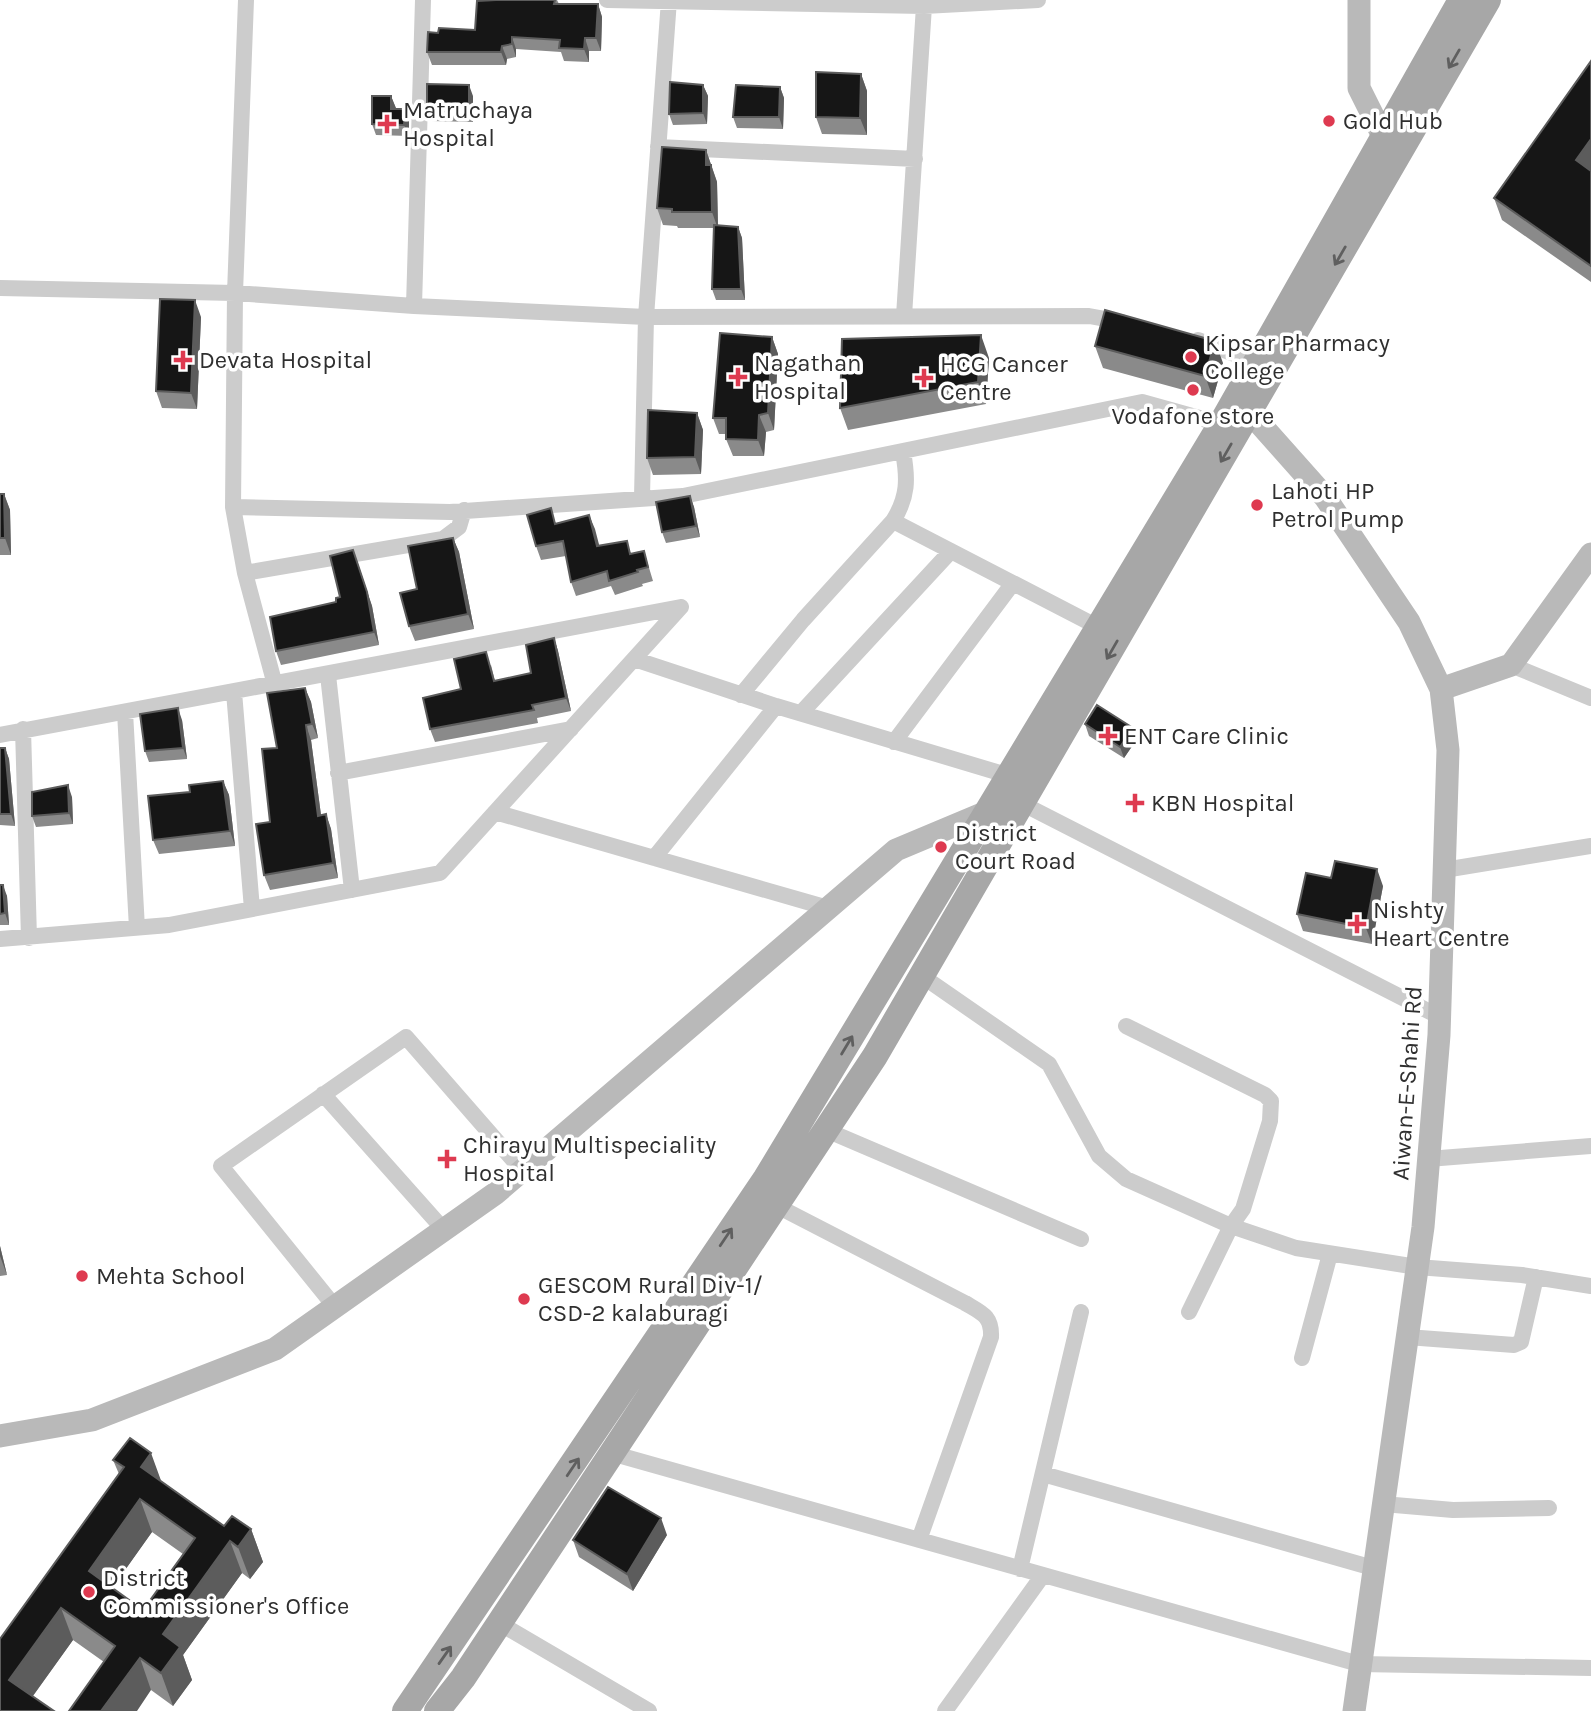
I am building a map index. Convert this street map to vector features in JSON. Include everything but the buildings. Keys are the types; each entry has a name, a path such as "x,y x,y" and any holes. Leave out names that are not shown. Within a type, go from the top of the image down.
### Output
{"main road":[{"path":"405,1711 766,1178 1221,424 1242,404 1255,362 1461,0"},
{"path":"437,1711 499,1623 826,1130 922,976 1023,804 1242,404 1488,0"}],"street":[{"path":"246,0 235,293 233,507 245,573 275,685"},
{"path":"414,306 422,0"},
{"path":"607,0 922,3 1038,0"},
{"path":"1359,0 1359,88 1382,136"},
{"path":"642,496 646,317 669,1"},
{"path":"905,316 922,3"},
{"path":"658,146 915,159"},
{"path":"0,288 235,293 414,306 646,317 1089,316 1139,325"},
{"path":"1177,332 1255,362"},
{"path":"233,507 464,510 642,496 683,496 1142,402 1221,424"},
{"name":"Aiwan-E-Shahi Rd","path":"1242,404 1325,497 1409,622 1441,689 1448,750 1440,1017 1429,1159 1417,1267 1354,1711"},
{"path":"741,695 902,508 908,485 903,452"},
{"path":"245,573 443,539 459,527 464,510"},
{"path":"893,521 1098,627"},
{"path":"801,713 951,551"},
{"path":"1441,689 1511,665 1591,554"},
{"path":"894,742 1013,583"},
{"path":"0,735 681,607 440,873 137,928 0,939"},
{"path":"634,659 776,706 1010,776"},
{"path":"1511,665 1591,698"},
{"path":"328,675 352,890"},
{"path":"234,692 253,909"},
{"path":"654,858 776,706"},
{"path":"125,712 137,928"},
{"path":"23,729 29,938"},
{"path":"338,773 571,729"},
{"path":"1023,804 1440,1017"},
{"path":"0,1436 92,1420 275,1349 444,1230 522,1170 896,850 989,811"},
{"path":"495,812 828,908"},
{"path":"1444,870 1591,846"},
{"path":"922,976 1049,1064 1099,1156 1115,1173 1231,1226 1296,1248 1417,1267 1536,1277 1591,1286"},
{"path":"1126,1026 1265,1095 1271,1101 1270,1121 1243,1209 1231,1226 1189,1312"},
{"path":"335,1307 221,1166 405,1037 522,1170"},
{"path":"323,1094 444,1230"},
{"path":"826,1130 1081,1238"},
{"path":"1429,1159 1591,1146"},
{"path":"775,1205 988,1316 992,1325 991,1338 919,1540"},
{"path":"1303,1358 1331,1254"},
{"path":"1407,1337 1521,1342 1536,1277"},
{"path":"1020,1569 1082,1312"},
{"path":"611,1453 1359,1664 1591,1668"},
{"path":"1044,1474 1373,1568"},
{"path":"1382,1504 1453,1510 1549,1508"},
{"path":"945,1711 1044,1575"},
{"path":"499,1623 649,1711"}],"place":[{"name":"Gold Hub","path":"1329,121"},
{"name":"Matruchaya Hospital","path":"387,124"},
{"name":"Kipsar Pharmacy College","path":"1191,357"},
{"name":"Devata Hospital","path":"183,360"},
{"name":"Nagathan Hospital","path":"738,377"},
{"name":"HCG Cancer Centre","path":"924,378"},
{"name":"Vodafone store","path":"1193,390"},
{"name":"Lahoti HP Petrol Pump","path":"1257,505"},
{"name":"ENT Care Clinic","path":"1108,736"},
{"name":"KBN Hospital","path":"1135,803"},
{"name":"District Court Road","path":"941,847"},
{"name":"Nishty Heart Centre","path":"1357,924"},
{"name":"Chirayu Multispeciality Hospital","path":"447,1159"},
{"name":"Mehta School","path":"82,1276"},
{"name":"GESCOM Rural Div-1/ CSD-2 kalaburagi","path":"524,1299"},
{"name":"District Commissioner's Office","path":"89,1592"}]}
